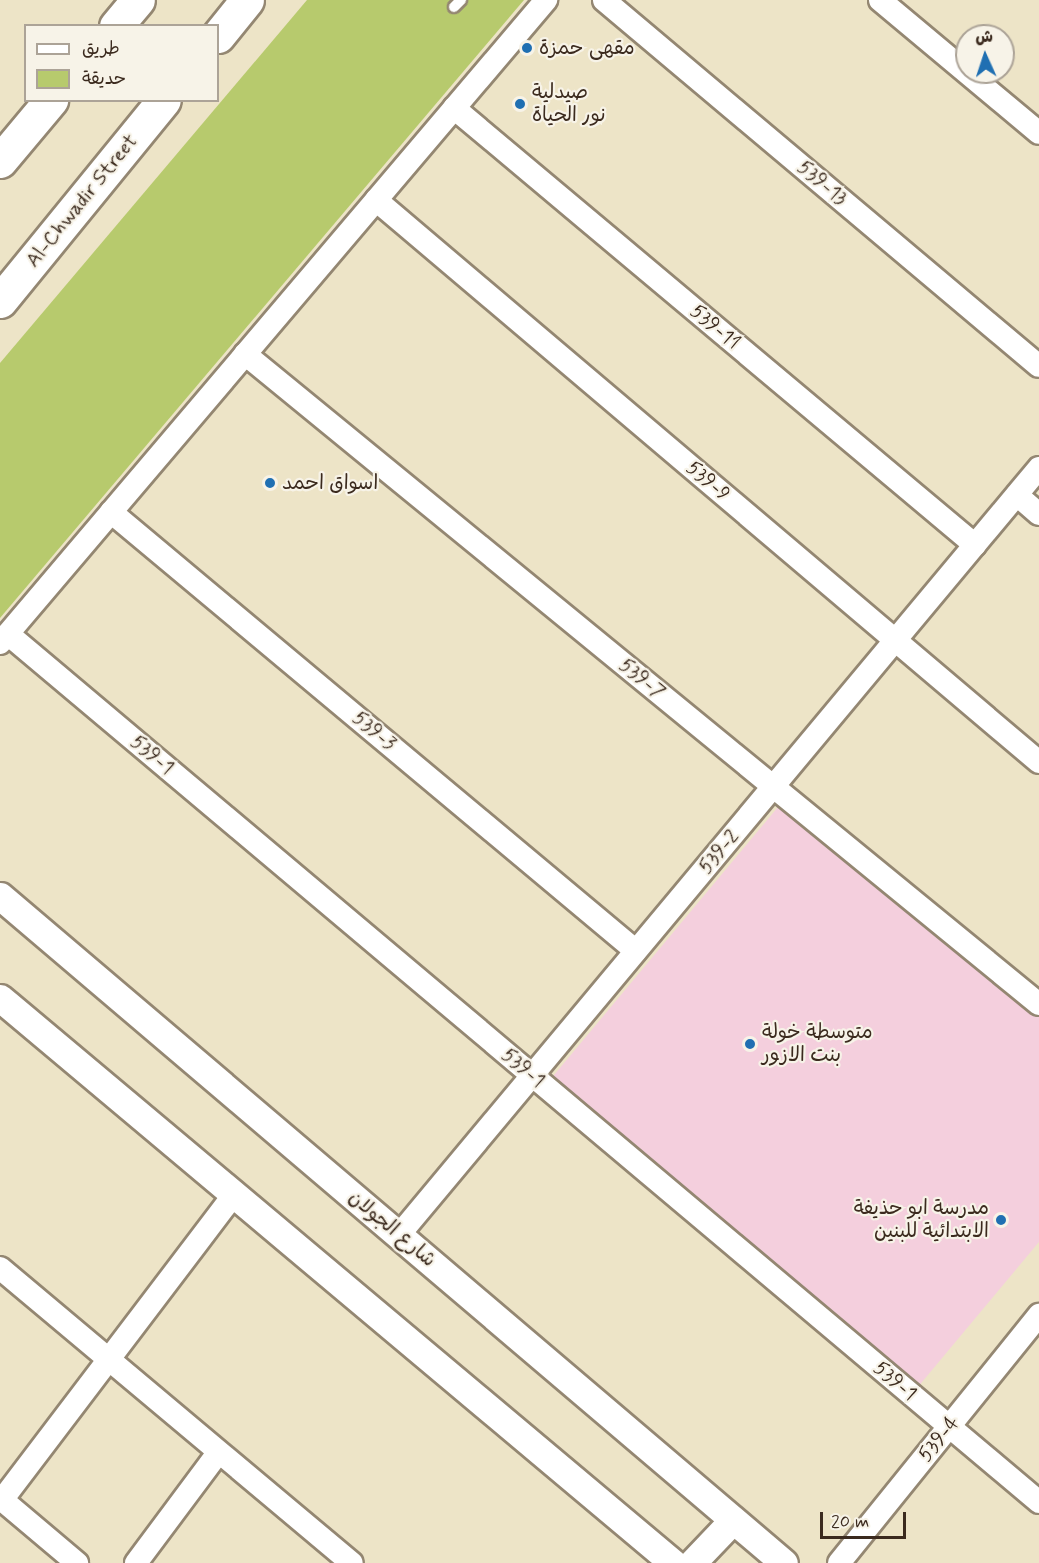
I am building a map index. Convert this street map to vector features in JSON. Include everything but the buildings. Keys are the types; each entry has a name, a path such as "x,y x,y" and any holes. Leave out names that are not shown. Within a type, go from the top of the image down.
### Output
{"main road":[{"path":"219,35 247,0"},
{"path":"4,148 49,102"},
{"name":"Al-Chwadir Street","path":"0,301 162,102"}],"street":[{"path":"4,639 546,0"},
{"name":"539-13","path":"604,0 1039,366"},
{"path":"880,0 1039,133"},
{"name":"539-11","path":"454,108 975,545"},
{"name":"539-9","path":"376,200 1039,762"},
{"name":"539-7","path":"245,354 1039,1004"},
{"name":"539-2","path":"399,1235 1039,468"},
{"path":"1017,495 1039,514"},
{"name":"539-3","path":"111,512 636,951"},
{"name":"539-1","path":"4,639 532,1075 1039,1502"},
{"name":"شارع الجولان","path":"0,896 784,1563"},
{"path":"0,998 673,1563"},
{"path":"77,1563 1,1499 104,1360 234,1194"},
{"path":"0,1268 104,1360 352,1563"},
{"name":"539-4","path":"839,1563 1039,1315"},
{"path":"136,1563 218,1453"},
{"path":"692,1563 733,1520"}],"shaded area":[{"path":"783,801 1039,1013 1039,1242 917,1388 549,1081"}],"green space":[{"path":"307,0 524,0 0,618 0,363"}],"place":[{"name":"مقهى حمزة","path":"527,48"},
{"name":"صيدلية نور الحياة","path":"520,104"},
{"name":"اسواق احمد","path":"270,483"},
{"name":"متوسطة خولة بنت الازور","path":"750,1044"},
{"name":"مدرسة ابو حذيفة الابتدائية للبنين","path":"1001,1220"}]}
